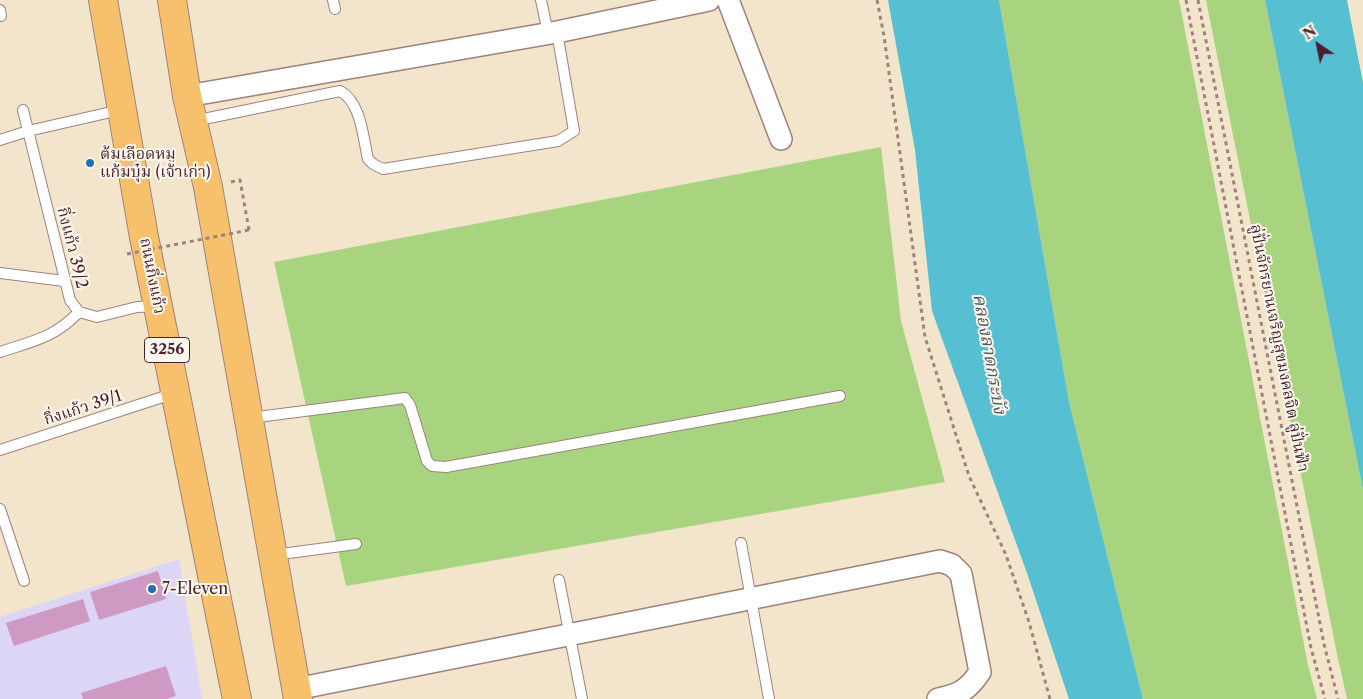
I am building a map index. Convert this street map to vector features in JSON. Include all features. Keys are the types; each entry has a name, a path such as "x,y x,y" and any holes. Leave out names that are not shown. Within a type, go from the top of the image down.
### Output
{"main road":[{"name":"ถนนกิ่งแก้ว","path":"103,0 158,306 237,699"},
{"path":"172,0 190,109 208,187 297,694"}],"street":[{"path":"190,109 709,0"},
{"path":"728,0 781,140"},
{"path":"297,694 569,635 940,561 952,565 961,574 980,672 970,687 951,696 938,699"}],"lane":[{"path":"190,109 340,92 348,96 354,105 368,159 383,169 558,141 574,131 553,33 541,0"},
{"path":"0,140 28,131 122,109"},
{"name":"กิ่งแก้ว 39/2","path":"23,110 70,300 79,312 97,317 138,307 158,306"},
{"path":"0,273 64,281"},
{"path":"0,352 46,337 64,328 79,312"},
{"name":"กิ่งแก้ว 39/1","path":"0,450 176,393"},
{"path":"249,418 405,398 410,405 426,461 432,466 446,467 840,396"},
{"path":"0,509 24,581"},
{"path":"741,543 769,699"},
{"path":"273,556 356,544"},
{"path":"559,580 582,699"}],"path":[{"path":"877,0 885,45 925,337 969,476 1006,555 1029,622 1050,699"},
{"path":"1186,0 1312,648 1325,699"},
{"name":"ลู่ปั่นจักรยานเจริญสุขมงคลจิต ลู่ปั่นฟ้า","path":"1198,0 1322,635 1338,699"},
{"path":"127,254 249,230 240,180 208,187"}],"shaded area":[{"path":"179,559 202,699 0,699 0,617"}],"green space":[{"path":"999,0 1179,0 1308,665 1317,699 1143,699 1069,402"},
{"path":"1206,0 1265,0 1363,490 1363,699 1347,699"},
{"path":"881,147 901,321 945,482 346,586 274,262"}],"water":[{"name":"คลองลาดกระบัง","path":"888,0 999,0 1069,402 1143,699 1069,699 1027,573 932,311 915,150"},
{"path":"1265,0 1347,0 1363,83 1363,490"}],"building":[{"path":"158,571 166,599 99,620 90,592"},
{"path":"83,599 90,621 14,646 6,623"},
{"path":"166,666 176,696 167,699 83,699 81,693"}],"place":[{"name":"ต้มเลือดหมู แก้มบุ๋ม (เจ้าเก่า)","path":"90,163"},
{"name":"7-Eleven","path":"152,589"}]}
